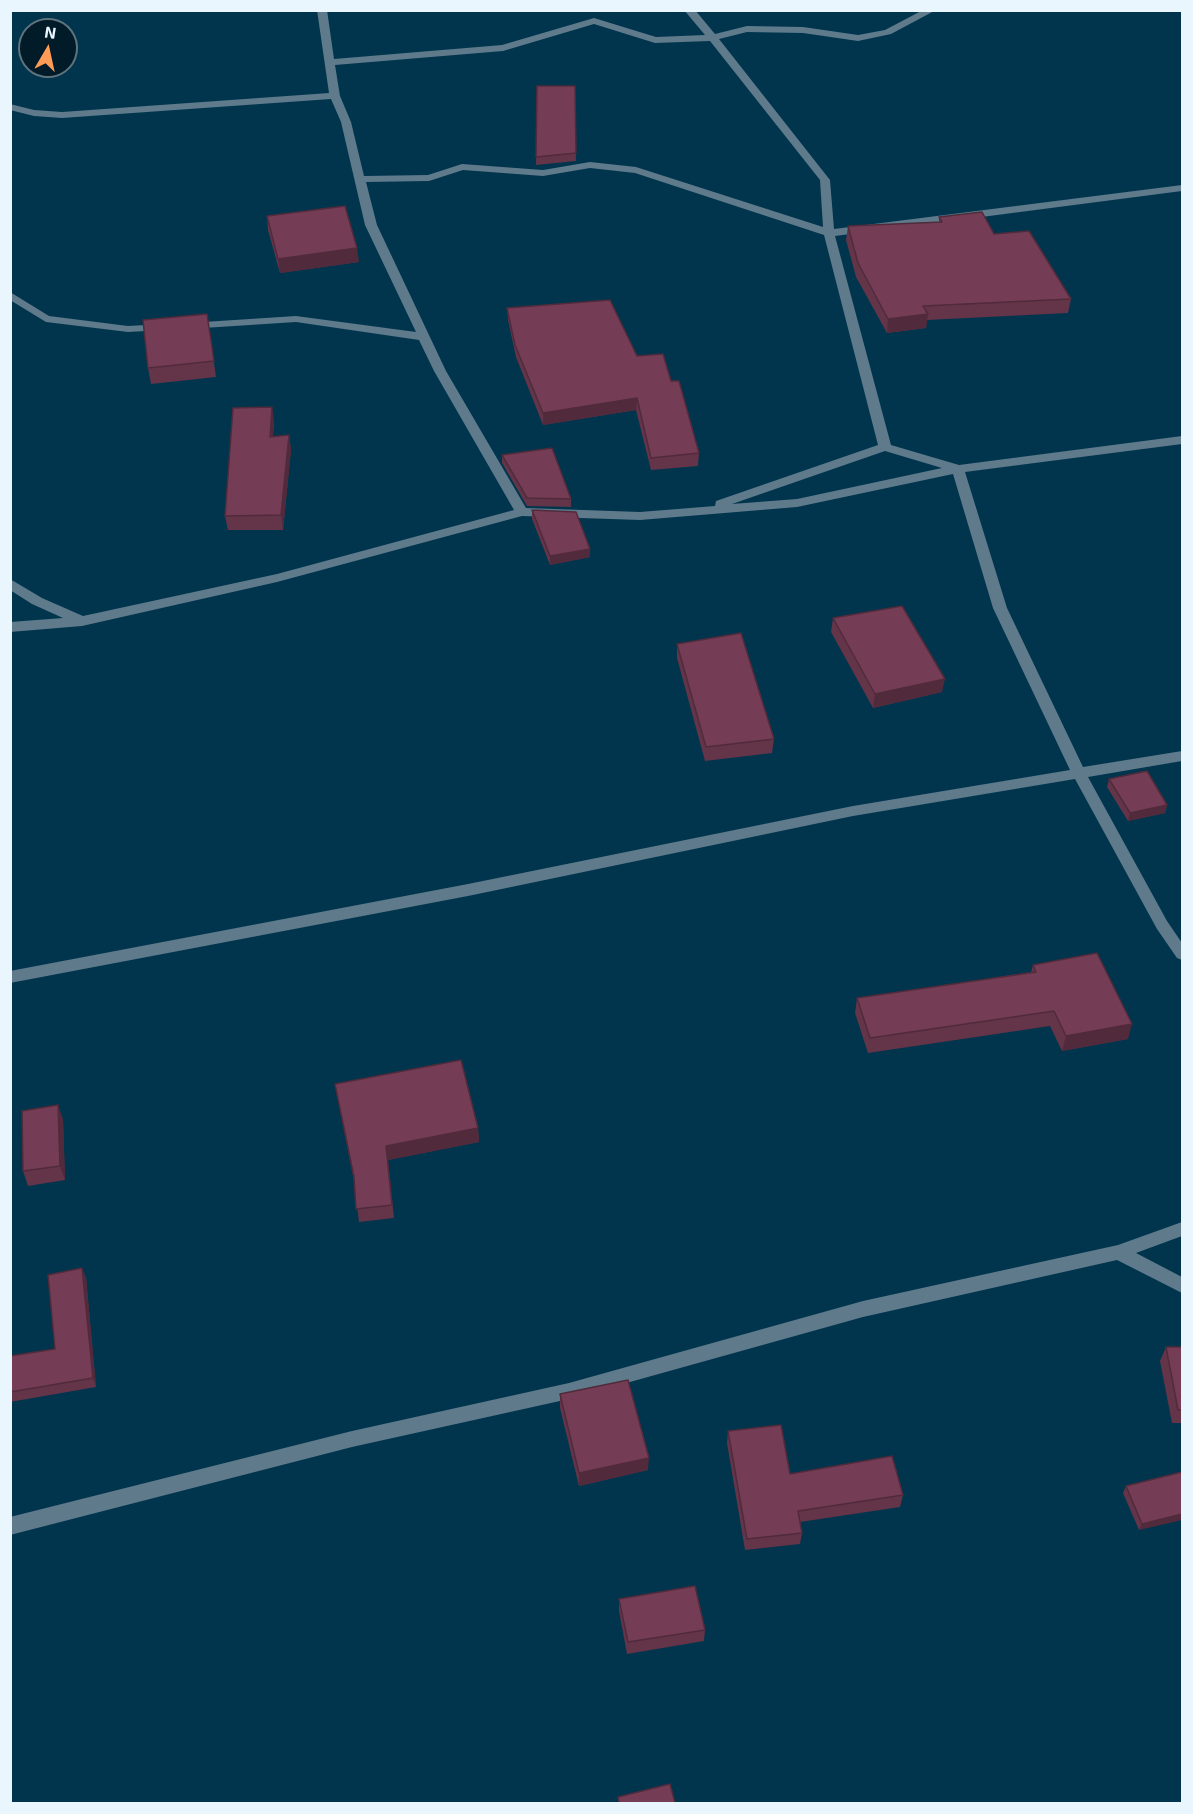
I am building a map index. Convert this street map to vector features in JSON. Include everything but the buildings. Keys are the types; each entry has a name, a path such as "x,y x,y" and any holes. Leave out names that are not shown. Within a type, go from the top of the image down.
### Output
{"street":[{"path":"321,10 335,96 346,122 371,225 440,371 522,512"},
{"path":"689,10 825,180 829,233 885,447"},
{"path":"330,62 502,48 594,21 655,40 712,38 747,28 803,30 858,38 888,32 931,10"},
{"path":"10,107 34,113 62,115 335,96"},
{"path":"360,178 429,178 462,168 543,173 590,165 636,170 829,233 1182,188"},
{"path":"10,295 46,319 128,329 296,319 424,337"},
{"path":"10,627 82,621 277,578 522,512 640,516 797,503 958,469 1182,440"},
{"path":"700,511 885,447 958,469"},
{"path":"958,469 1000,608 1078,772 1162,925 1182,954"},
{"path":"10,583 37,602 82,621"},
{"path":"10,977 468,890 853,811 1182,756"},
{"path":"10,1526 352,1439 569,1391 863,1309 1118,1252 1182,1229"},
{"path":"1118,1252 1182,1285"}]}
